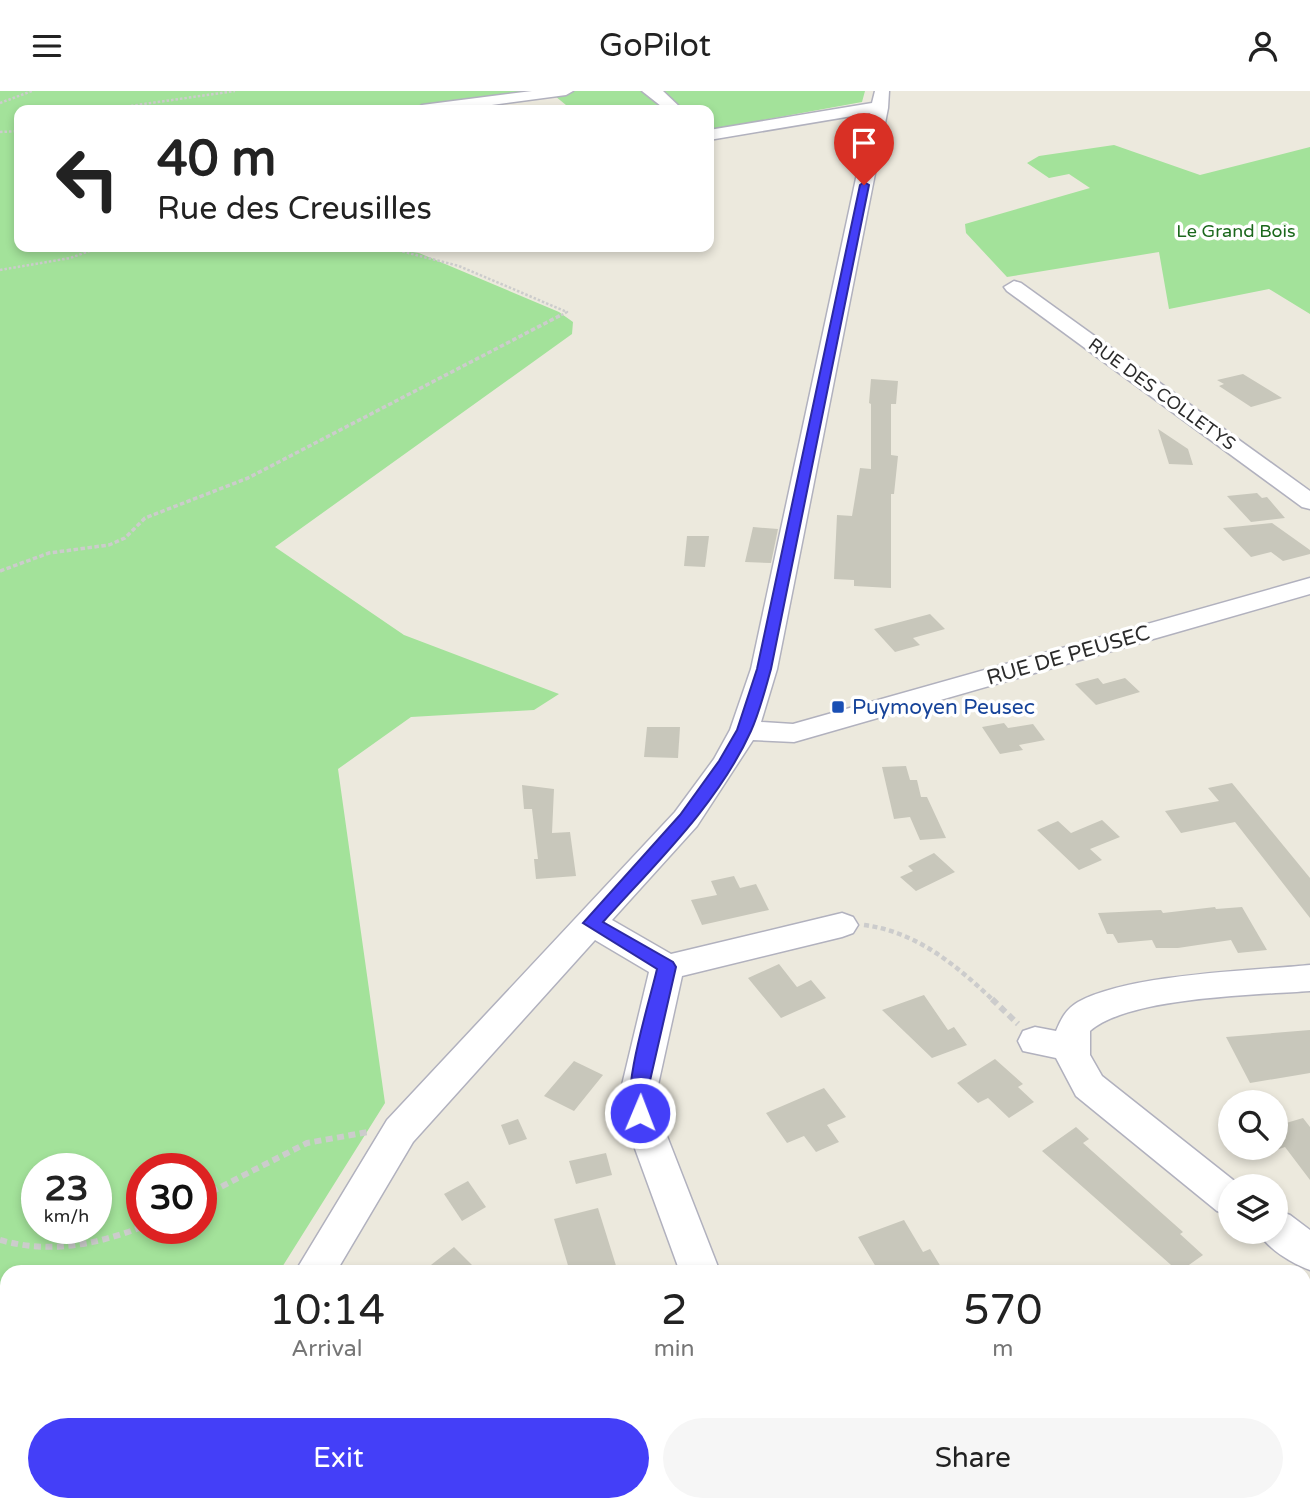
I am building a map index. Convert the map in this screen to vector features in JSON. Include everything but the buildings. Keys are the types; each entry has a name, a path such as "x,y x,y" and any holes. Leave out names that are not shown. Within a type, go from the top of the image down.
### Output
{"street":[{"path":"460,105 566,91"},
{"path":"649,91 658,94 670,105"},
{"path":"714,134 862,108 881,100"},
{"path":"319,1265 400,1131 686,819 726,763 744,730 764,669 881,100"},
{"name":"RUE DES COLLETYS","path":"1014,287 1310,502"},
{"name":"RUE DE PEUSEC","path":"744,730 794,733 1310,586"},
{"path":"592,923 667,967 842,925"},
{"path":"667,967 640,1085 640,1113 697,1265"},
{"path":"1218,1189 1089,1086 1075,1065 1070,1047 1077,1021 1087,1011 1143,995 1310,978"},
{"path":"1035,1041 1070,1047"},
{"path":"1288,1236 1310,1253"}],"path":[{"path":"0,101 32,91"},
{"path":"137,105 235,91"},
{"path":"0,270 59,258 83,257 92,252"},
{"path":"0,571 49,553 109,545 125,538 145,518 248,478 567,311 459,266 404,252"},
{"path":"842,925 878,925 913,939 959,968 1035,1041"},
{"path":"217,1189 307,1143 357,1132 400,1131"},
{"path":"0,1240 52,1250 106,1241 126,1233"}],"green space":[{"path":"0,91 544,91 445,105 14,105 14,252 412,252 559,312 573,322 572,334 275,547 404,635 559,694 534,710 411,717 338,769 385,1103 283,1265 0,1265"},
{"path":"549,91 865,91 862,102 714,129 714,105 566,105"},
{"name":"Le Grand Bois","path":"1114,145 1200,175 1310,147 1310,314 1269,289 1169,309 1159,252 1007,277 966,233 965,224 1090,188 1069,174 1049,178 1027,163 1039,156"}],"place":[{"name":"Puymoyen Peusec","path":"838,707"}],"route":[{"path":"640,1113 640,1085 667,967 592,923 686,819 726,763 744,730 764,669 864,185"}]}
